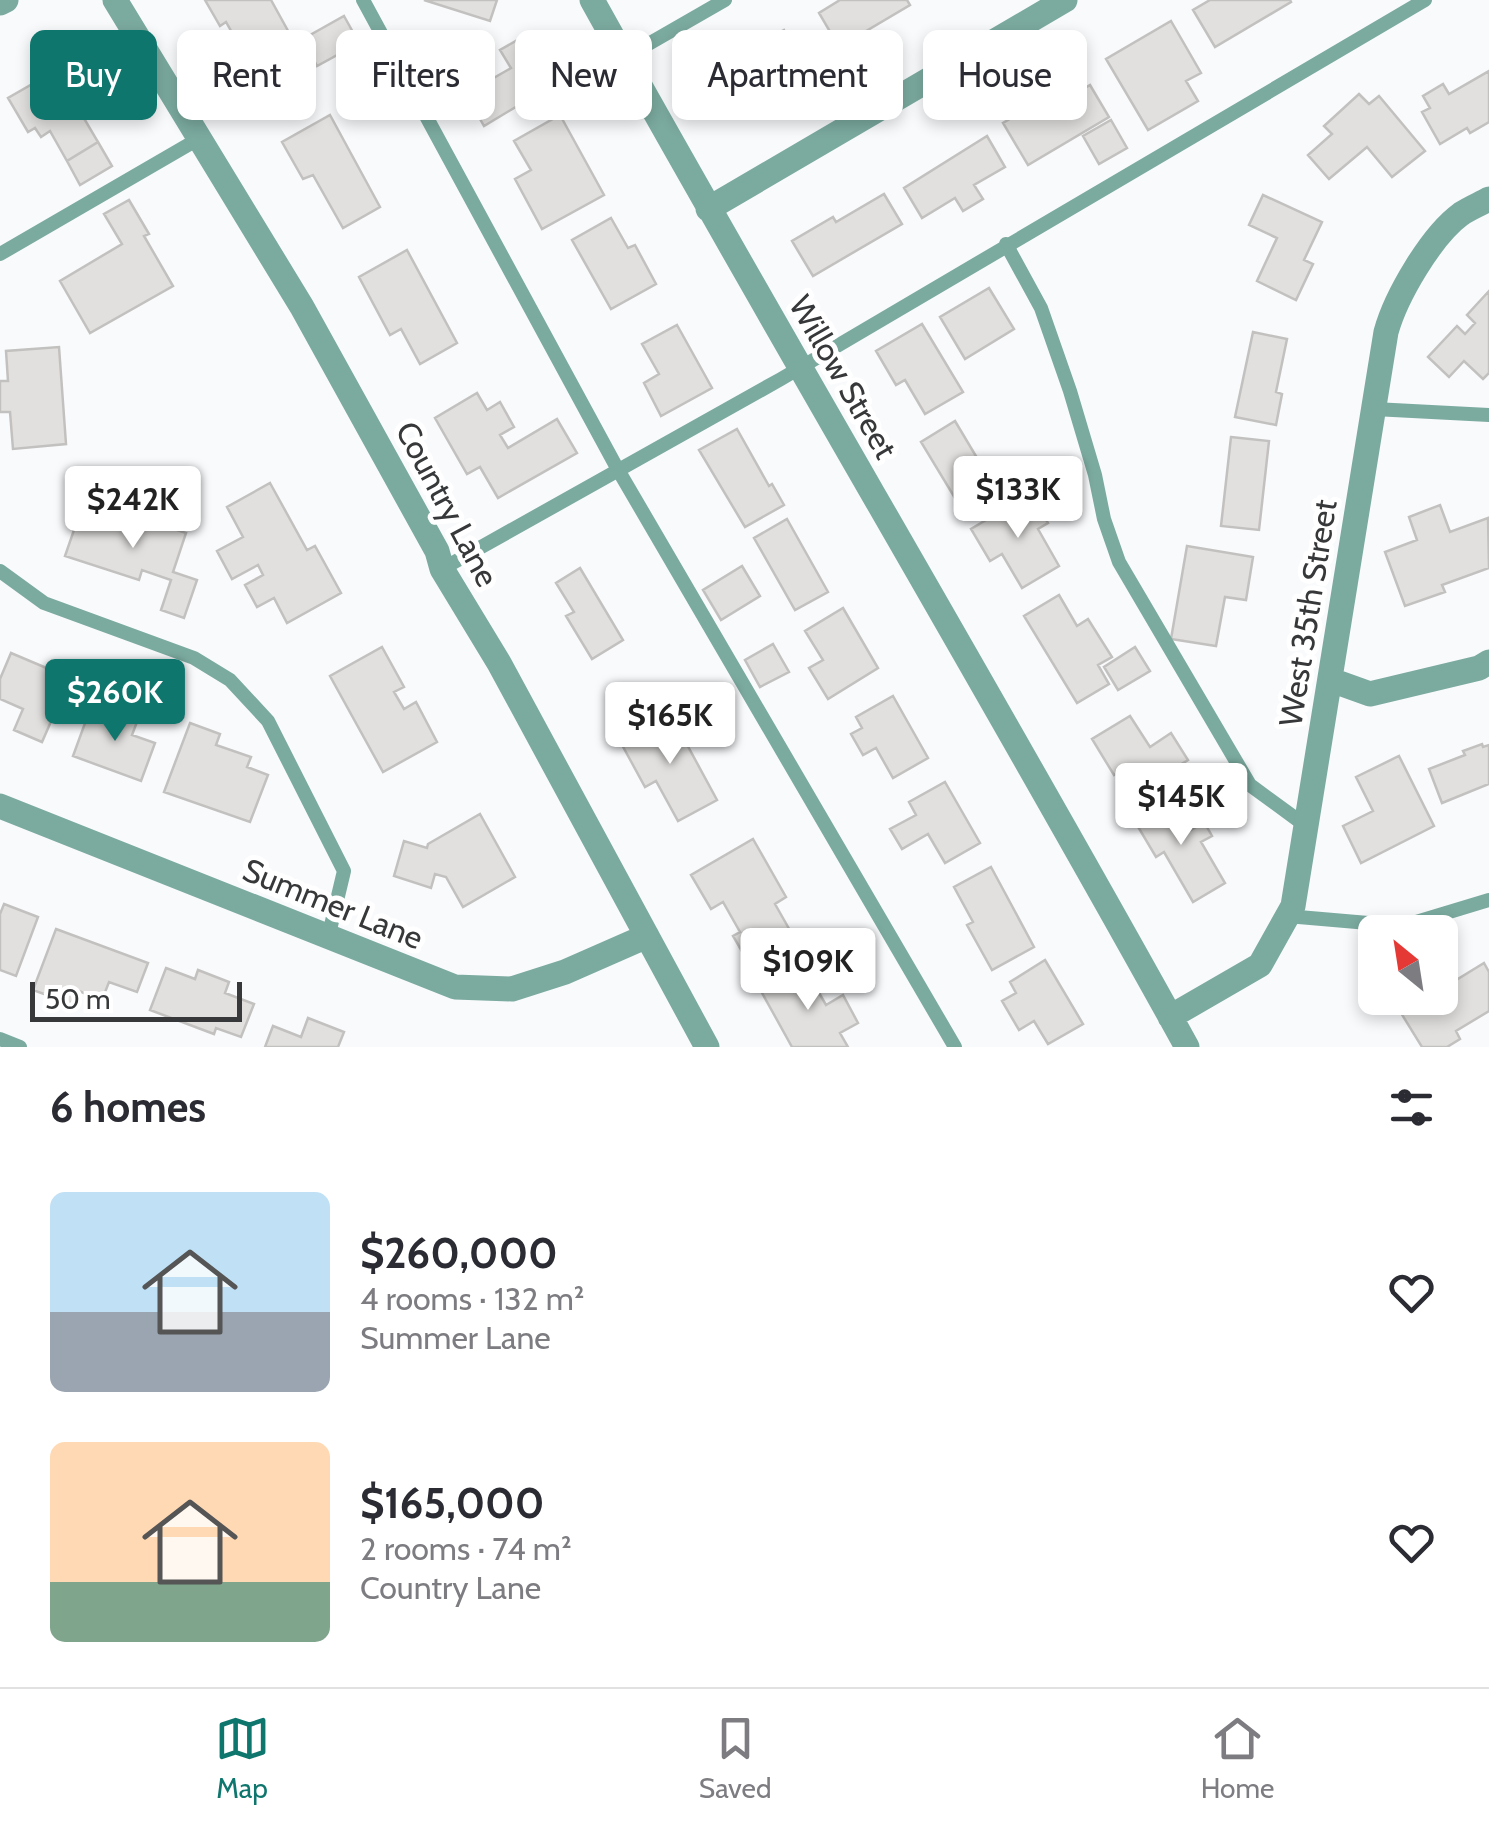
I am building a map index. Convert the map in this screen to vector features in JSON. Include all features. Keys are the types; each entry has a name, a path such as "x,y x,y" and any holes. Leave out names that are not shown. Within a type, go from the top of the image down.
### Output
{"street":[{"name":"Country Lane","path":"115,0 302,307 707,1047"},
{"name":"Willow Street","path":"592,0 609,30"},
{"path":"708,209 1065,0"},
{"name":"Willow Street","path":"652,108 1187,1047"},
{"name":"West 35th Street","path":"1170,1017 1260,965 1292,906 1386,332 1394,303 1425,256 1459,216 1489,200"},
{"path":"1331,680 1370,694 1479,668 1489,662"},
{"name":"Summer Lane","path":"0,806 455,987 512,989 565,972 647,936"}],"lane":[{"path":"363,0 617,468 955,1047"},
{"path":"652,42 724,0"},
{"path":"442,569 800,366 1425,0"},
{"path":"0,254 200,138"},
{"path":"1006,244 1041,308 1070,391 1119,562 1250,785 1306,826"},
{"path":"1374,409 1489,415"},
{"path":"0,571 44,603 194,658 230,680 268,722 344,871 328,938"},
{"path":"1287,916 1403,926 1489,900"},
{"path":"0,1039 20,1047"}],"building":[{"path":"205,0 271,0 288,30 231,30 226,22 220,26"},
{"path":"424,0 497,0 490,21"},
{"path":"840,0 907,0 910,5 868,30 829,30 819,13"},
{"path":"1210,0 1291,2 1215,47 1193,10"},
{"path":"344,16 352,30 336,30 336,56 317,66 316,32"},
{"path":"1171,21 1201,73 1186,81 1198,101 1148,130 1106,59"},
{"path":"515,41 515,107 495,119 495,77 511,68 500,50"},
{"path":"1489,71 1489,122 1470,133 1467,128 1440,144 1422,112 1430,108 1423,96 1443,84 1449,94"},
{"path":"30,85 30,120 85,120 98,142 67,161 50,131 41,137 35,128 28,132 8,98"},
{"path":"1090,85 1109,117 1028,165 1003,123 1087,120"},
{"path":"1359,94 1369,104 1379,96 1425,151 1392,177 1367,147 1329,179 1308,155 1332,134 1324,126"},
{"path":"330,115 380,207 343,228 313,175 303,179 282,142"},
{"path":"551,120 563,120 604,195 542,229 515,179 531,170 514,141"},
{"path":"1111,120 1127,148 1099,164 1083,136"},
{"path":"987,136 1005,167 974,185 983,199 963,211 955,198 922,218 904,188"},
{"path":"98,142 112,166 80,185 67,161"},
{"path":"884,194 902,224 813,276 792,241 833,217 836,222"},
{"path":"1263,195 1322,222 1304,260 1313,264 1296,300 1257,281 1277,238 1249,225"},
{"path":"129,200 149,234 144,236 173,286 90,333 60,281 122,244 104,214"},
{"path":"611,218 628,248 635,245 656,284 611,309 572,240"},
{"path":"407,250 457,343 420,364 401,329 390,335 359,277"},
{"path":"989,288 1014,329 965,359 940,317"},
{"path":"1489,291 1489,373 1483,379 1464,361 1449,377 1428,357 1457,326 1465,334 1475,323 1467,315"},
{"path":"922,324 963,392 925,414 905,380 896,385 876,351"},
{"path":"677,325 712,388 661,416 644,383 659,374 642,344"},
{"path":"1253,332 1287,339 1276,392 1282,394 1276,425 1235,417"},
{"path":"59,347 66,444 13,449 10,412 0,412 0,381 8,381 6,351"},
{"path":"477,393 487,410 500,402 514,427 500,435 508,448 557,419 577,453 498,498 480,467 467,474 435,418"},
{"path":"955,421 995,488 961,508 921,442"},
{"path":"737,429 784,505 745,527 699,450"},
{"path":"1231,437 1269,441 1259,530 1221,526"},
{"path":"270,483 307,550 315,546 341,593 287,623 274,598 257,607 245,585 263,575 258,565 232,579 217,551 243,537 227,507"},
{"path":"1030,494 1048,523 1038,529 1059,566 1022,588 1002,554 990,561 971,529"},
{"path":"83,504 120,517 122,511 186,533 173,572 197,580 184,618 161,610 171,580 142,570 139,580 65,556"},
{"path":"1440,505 1450,532 1488,518 1489,568 1442,585 1445,592 1405,606 1385,552 1417,540 1409,517"},
{"path":"787,519 828,592 795,610 754,538"},
{"path":"1187,546 1253,557 1246,600 1225,597 1216,646 1171,639"},
{"path":"742,566 760,596 721,620 703,590"},
{"path":"580,568 623,640 592,659 566,616 574,612 556,583"},
{"path":"1059,595 1077,626 1088,619 1112,657 1098,665 1109,684 1077,703 1024,616"},
{"path":"843,608 878,668 828,699 809,668 823,660 805,631"},
{"path":"773,644 789,672 760,687 745,660"},
{"path":"382,647 404,687 394,692 404,709 416,702 437,742 383,772 330,676"},
{"path":"1135,647 1150,671 1118,690 1104,667"},
{"path":"11,653 70,678 42,742 14,730 23,709 0,699 0,679"},
{"path":"893,696 928,758 893,778 876,748 863,755 851,734 862,728 856,717"},
{"path":"115,705 140,714 132,735 155,743 141,781 73,756 88,715 108,723"},
{"path":"671,715 717,800 678,821 656,781 645,787 621,743"},
{"path":"1130,716 1150,747 1171,733 1188,760 1136,792 1122,770 1114,775 1092,739"},
{"path":"190,723 220,734 216,745 251,757 247,767 268,775 250,822 164,792"},
{"path":"1482,744 1489,745 1489,784 1442,803 1429,769"},
{"path":"1399,756 1434,826 1361,863 1343,826 1373,811 1356,777"},
{"path":"945,782 980,843 945,863 928,834 902,849 890,829 916,815 909,802"},
{"path":"1172,798 1191,830 1204,822 1212,836 1201,842 1225,883 1193,902 1164,852 1156,857 1134,820"},
{"path":"480,814 515,877 463,907 446,877 435,874 431,888 394,876 404,841 427,848"},
{"path":"753,839 786,897 775,904 792,934 747,960 733,936 740,932 723,902 711,909 691,875"},
{"path":"991,867 1034,947 992,970 967,925 973,922 954,887"},
{"path":"4,904 38,917 16,976 0,970 0,914"},
{"path":"56,929 148,963 137,992 109,982 102,1000 76,990 71,1004 33,990"},
{"path":"852,937 869,966 832,988 815,958"},
{"path":"1045,960 1083,1024 1048,1044 1034,1021 1019,1030 1002,1001 1016,993 1010,982"},
{"path":"1484,963 1489,972 1489,1011 1456,1031 1460,1039 1447,1047 1422,1047 1402,1015 1458,1015 1458,979"},
{"path":"804,967 826,1005 843,995 858,1023 840,1033 848,1047 792,1047 761,991"},
{"path":"166,968 195,979 198,970 229,982 225,993 254,1004 241,1037 216,1028 214,1034 150,1010"},
{"path":"308,1018 344,1032 338,1047 265,1047 273,1026 301,1037"}]}
